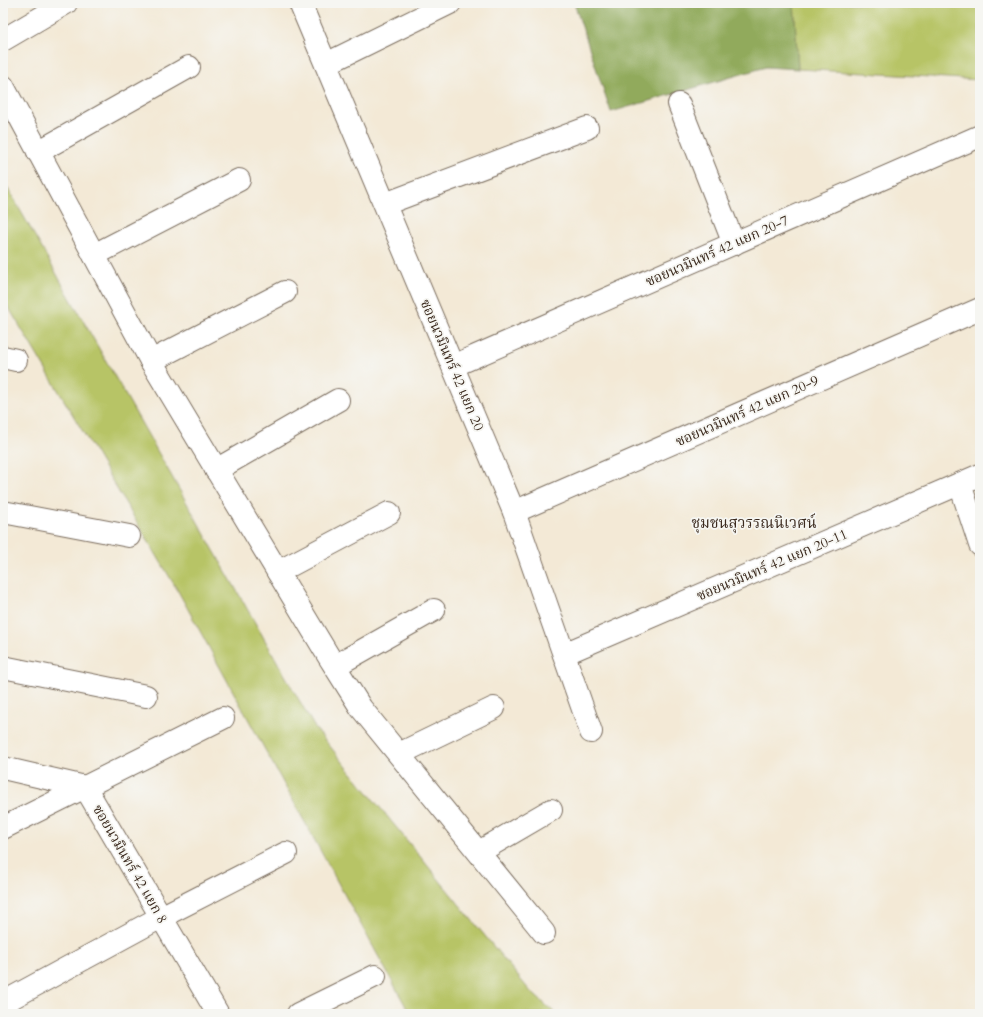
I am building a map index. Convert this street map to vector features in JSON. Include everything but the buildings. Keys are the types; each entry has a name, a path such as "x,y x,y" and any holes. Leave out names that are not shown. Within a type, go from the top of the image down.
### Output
{"street":[{"path":"3,40 51,8 66,3"},
{"name":"ซอยนวมินทร์ 42 แยก 20","path":"300,3 514,512 591,732"},
{"path":"326,64 450,3"},
{"path":"38,152 190,67"},
{"path":"3,86 151,361 361,708 544,932"},
{"path":"679,104 734,244"},
{"path":"385,204 587,128"},
{"name":"ซอยนวมินทร์ 42 แยก 20-7","path":"453,366 980,136"},
{"path":"94,255 239,180"},
{"path":"151,361 285,292"},
{"name":"ซอยนวมินทร์ 42 แยก 20-9","path":"514,512 980,309"},
{"path":"216,470 338,400"},
{"name":"ซอยนวมินทร์ 42 แยก 20-11","path":"564,654 980,475"},
{"path":"960,484 980,545"},
{"path":"3,512 128,536"},
{"path":"278,572 389,513"},
{"path":"335,666 434,610"},
{"path":"3,667 146,696"},
{"path":"399,754 494,708"},
{"path":"3,828 223,718"},
{"path":"3,768 85,787"},
{"name":"ซอยนวมินทร์ 42 แยก 8","path":"85,787 218,1014"},
{"path":"478,852 551,810"},
{"path":"6,1001 161,917 286,854"},
{"path":"298,1014 375,976"}],"green space":[{"path":"574,3 794,3 798,69 766,67 611,112"},
{"path":"794,3 980,3 980,80 798,69"},
{"path":"3,180 315,728 530,991 556,1014 410,1014 178,591 3,298"}],"district":[{"name":"ชุมชนสุวรรณนิเวศน์","path":"754,523"}]}
